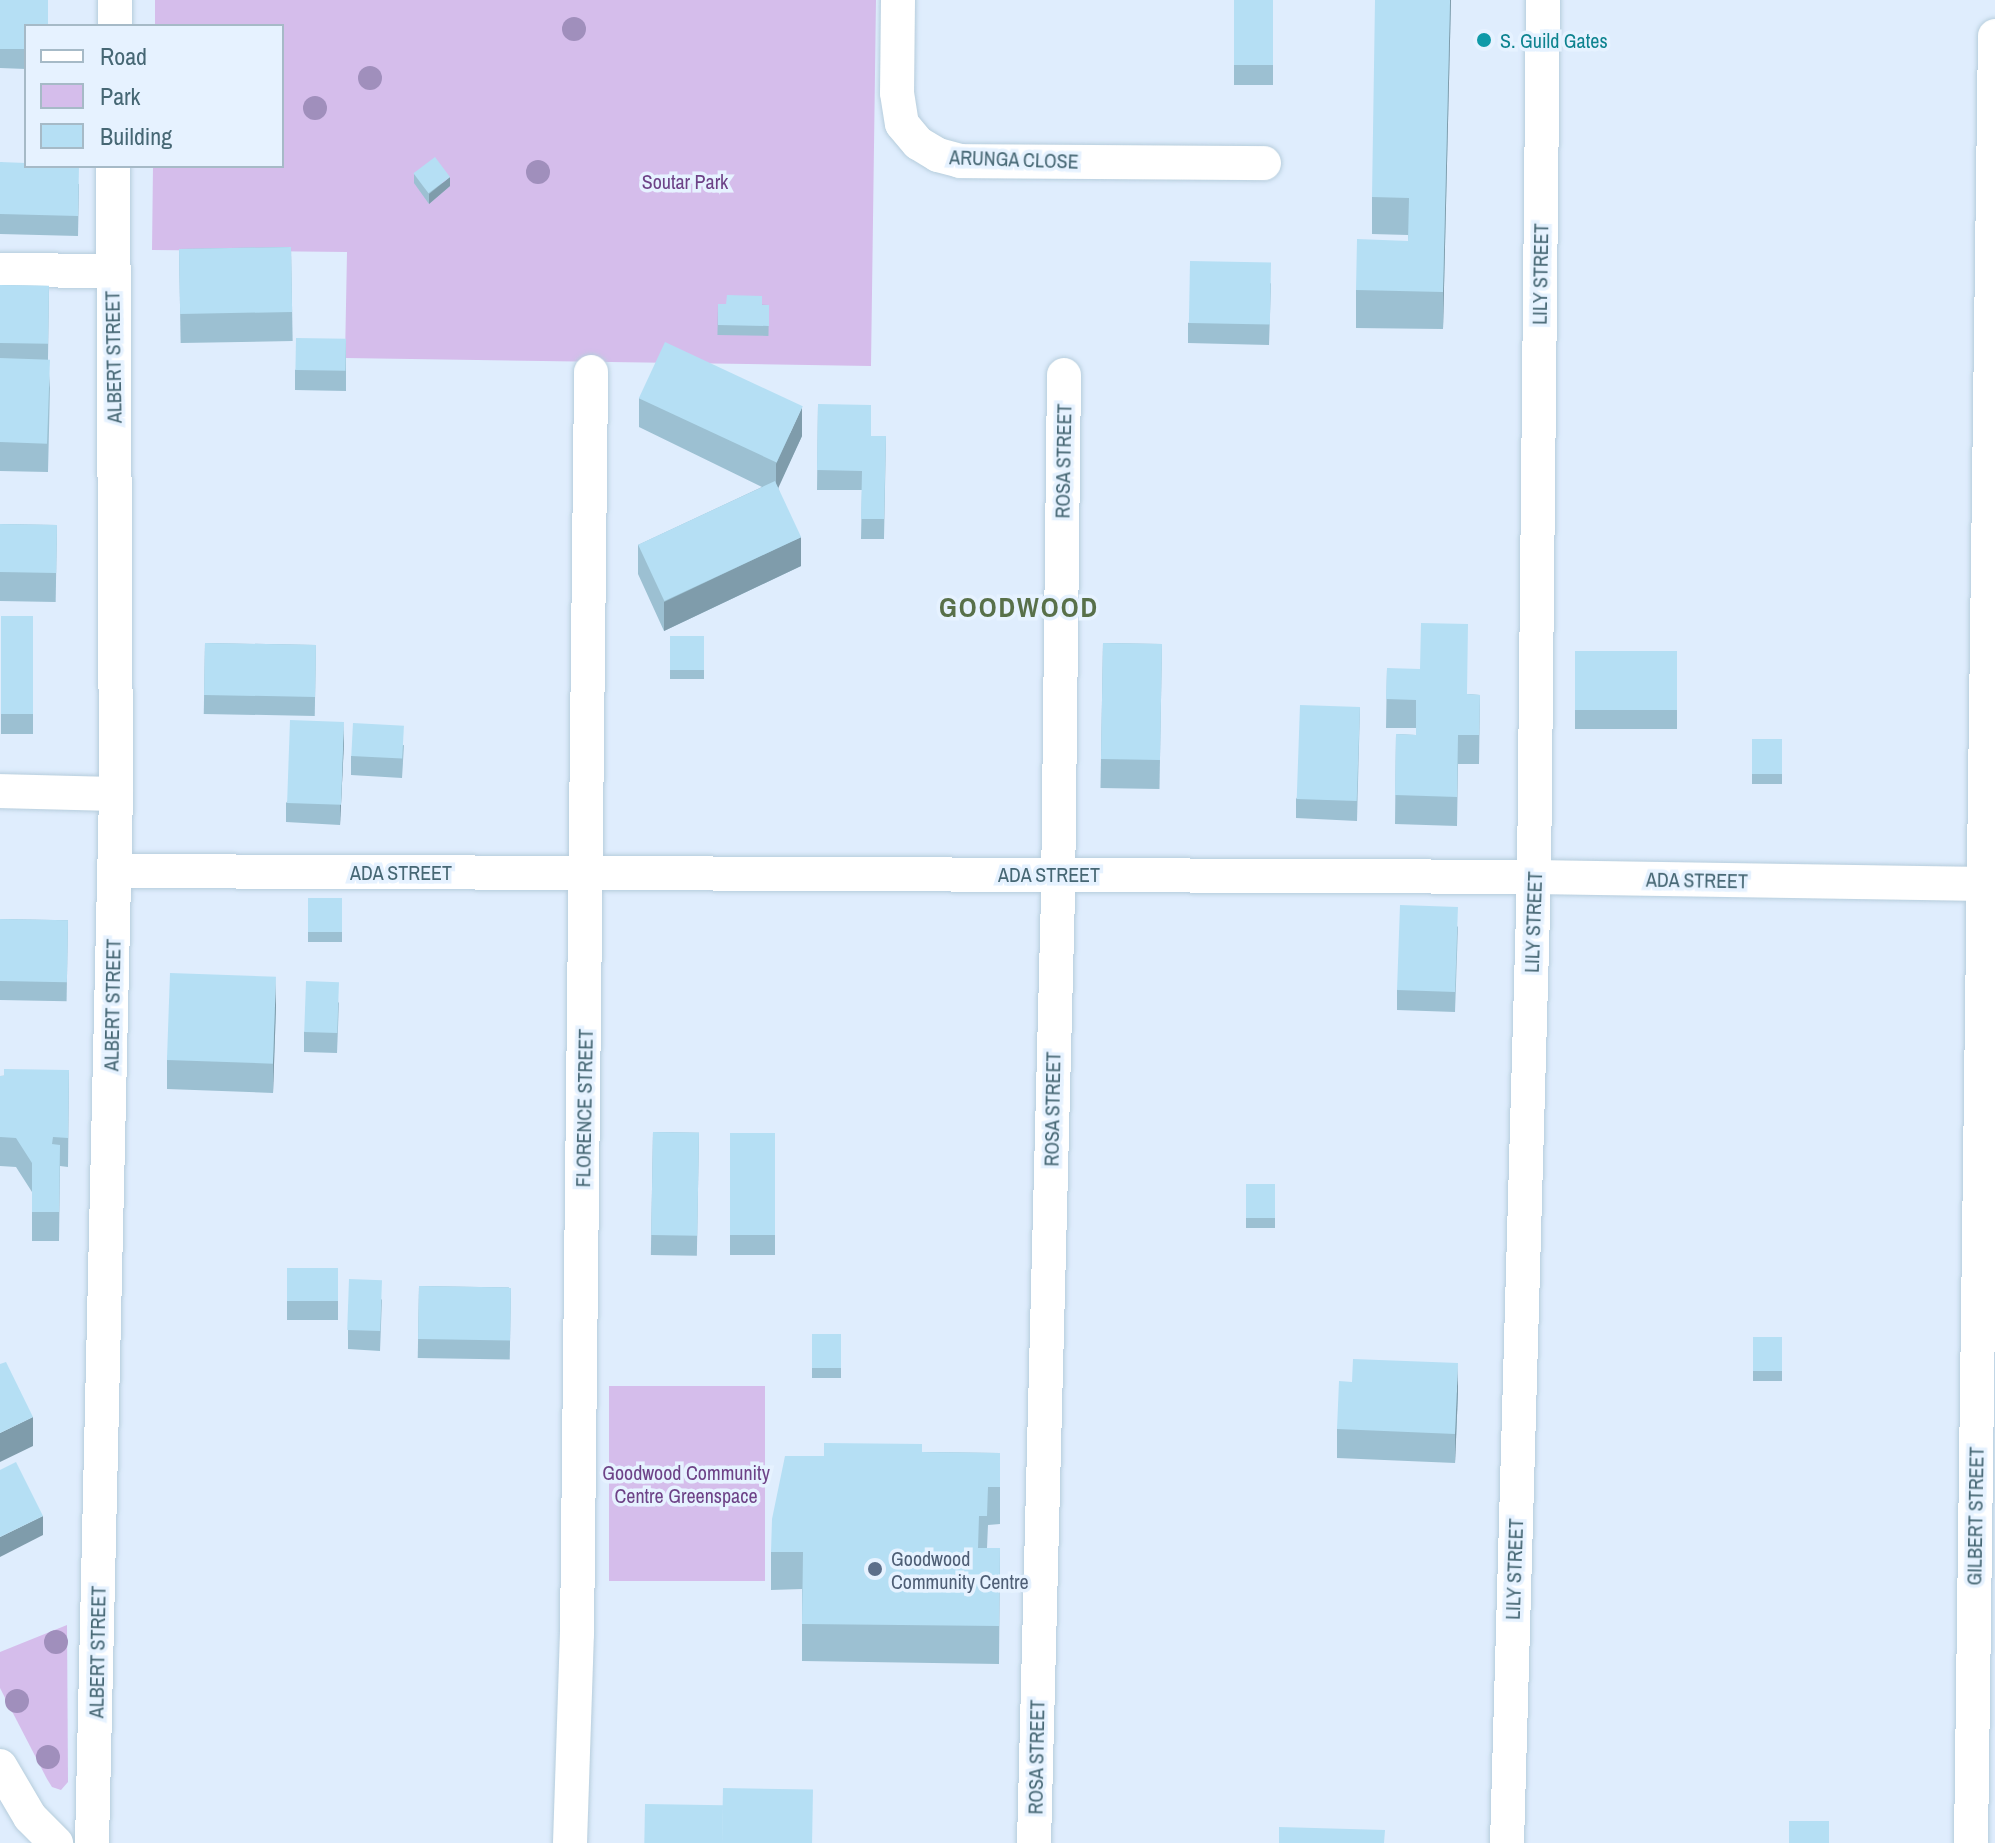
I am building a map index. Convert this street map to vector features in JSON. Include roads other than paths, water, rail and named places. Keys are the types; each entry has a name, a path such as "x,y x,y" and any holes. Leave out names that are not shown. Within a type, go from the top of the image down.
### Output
{"street":[{"path":"115,0 115,24"},
{"name":"ARUNGA CLOSE","path":"898,0 897,93 902,124 918,143 938,155 960,161 1264,163"},
{"name":"LILY STREET","path":"1507,1843 1534,877 1543,0"},
{"name":"GILBERT STREET","path":"1971,1843 1988,1127 1984,884 1995,36"},
{"name":"ALBERT STREET","path":"92,1843 116,794 113,168"},
{"path":"0,270 112,271"},
{"name":"FLORENCE STREET","path":"570,1843 577,1634 591,372"},
{"name":"ROSA STREET","path":"1034,1843 1058,874 1064,375"},
{"path":"0,791 116,794"},
{"name":"ADA STREET","path":"115,871 1534,877 1984,884"},
{"path":"0,1766 30,1817 56,1843"}],"place":[{"name":"S. Guild Gates","path":"1484,40"},
{"name":"Goodwood Community Centre","path":"875,1569"}],"district":[{"name":"GOODWOOD","path":"1019,607"}],"park label":[{"name":"Soutar Park","path":"685,181"},
{"name":"Goodwood Community Centre Greenspace","path":"686,1484"}]}
